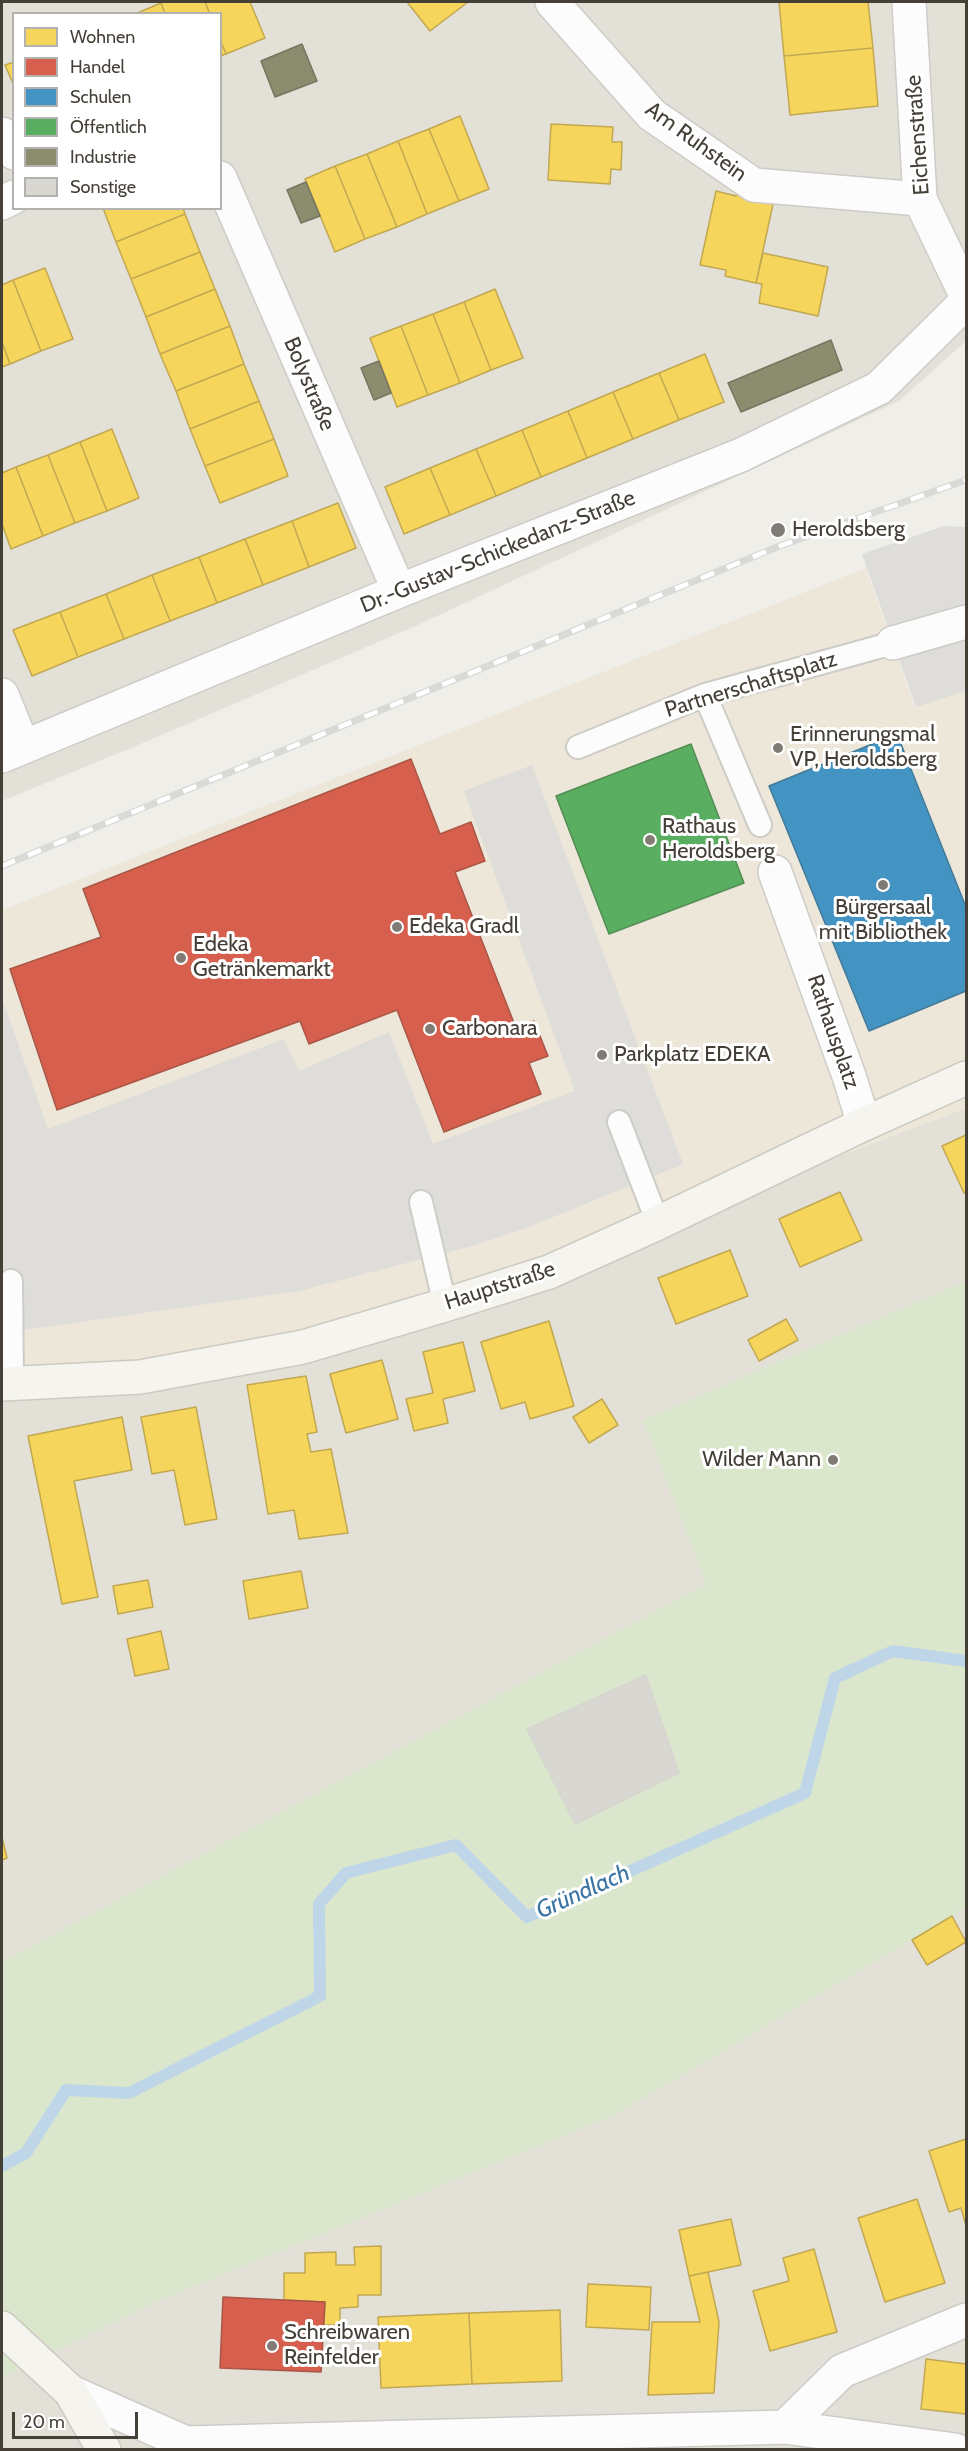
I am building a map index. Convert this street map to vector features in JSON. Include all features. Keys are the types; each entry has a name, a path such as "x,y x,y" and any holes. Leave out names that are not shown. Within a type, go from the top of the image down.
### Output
{"street":[{"name":"Am Ruhstein","path":"552,2 652,115 754,185 920,199"},
{"name":"Eichenstraße","path":"909,2 920,199 966,295"},
{"path":"2,134 12,150"},
{"name":"Bolystraße","path":"222,183 399,591"},
{"name":"Dr.-Gustav-Schickedanz-Straße","path":"12,752 399,591 741,455 879,388 966,302"},
{"path":"893,643 966,622"},
{"path":"2,695 12,752"},
{"name":"Rathausplatz","path":"775,872 849,1076 864,1124"},
{"name":"Hauptstraße","path":"7,1384 140,1377 303,1347 549,1272 966,1078"},
{"path":"785,2427 842,2371 966,2320"},
{"path":"2,2328 70,2392 104,2450"},
{"path":"70,2392 185,2446 625,2441 785,2427 955,2450"}],"lane":[{"name":"Partnerschaftsplatz","path":"578,747 705,695 893,643"},
{"path":"705,695 760,825"},
{"path":"620,1122 658,1223"},
{"path":"421,1203 445,1305"},
{"path":"7,1384 11,1281"}],"shaded area":[{"path":"2,2 966,2 966,341 899,401 420,624 2,801"},
{"path":"944,526 966,527 966,691 916,707 862,554"},
{"path":"866,568 915,707 966,691 966,1108 546,1267 446,1298 140,1370 2,1377 2,910"},
{"name":"Parkplatz EDEKA","path":"532,765 683,1164 529,1227 472,1246 299,1291 2,1333 2,998 48,1129 284,1039 299,1071 389,1032 433,1144 575,1091 464,791"},
{"path":"966,1108 966,1281 643,1420 707,1584 2,1962 2,1377 546,1267"},
{"path":"966,1908 966,2449 2,2450 2,2378 151,2304 617,2114"}],"green space":[{"path":"966,1281 966,1908 617,2114 151,2304 2,2378 2,1962 706,1584 643,1420"}],"building: Wohnen":[{"path":"205,2 209,12 164,12 161,3"},
{"path":"205,2 250,2 265,38 226,54 222,45 222,12 209,12"},
{"path":"407,2 468,2 430,31"},
{"path":"779,2 868,2 873,48 784,56"},
{"path":"161,3 164,12 140,12"},
{"path":"873,48 878,106 790,115 784,56"},
{"path":"12,63 12,81 5,65"},
{"path":"460,116 489,189 459,201 429,129"},
{"path":"551,124 613,127 612,142 622,142 621,170 611,169 610,184 548,180"},
{"path":"429,129 459,201 427,214 398,141"},
{"path":"398,141 427,214 397,227 367,154"},
{"path":"367,154 397,227 365,239 335,166"},
{"path":"335,166 365,239 335,252 305,179"},
{"path":"738,189 755,200 773,204 756,283 725,276 726,270 700,265 716,191 736,196"},
{"path":"104,210 184,210 185,214 116,242"},
{"path":"185,214 200,252 131,279 116,242"},
{"path":"200,252 215,289 146,317 131,279"},
{"path":"763,253 828,267 818,316 759,303 762,284 756,283"},
{"path":"45,268 73,339 41,351 13,280"},
{"path":"13,280 41,351 10,364 2,342 2,285"},
{"path":"215,289 230,326 160,354 146,317"},
{"path":"495,289 523,358 491,370 464,302"},
{"path":"464,302 491,370 460,383 433,314"},
{"path":"433,314 460,383 428,395 401,326"},
{"path":"230,326 244,364 176,391 160,354"},
{"path":"401,326 428,395 397,407 370,338"},
{"path":"2,342 10,364 2,367"},
{"path":"705,354 724,402 679,420 659,373"},
{"path":"244,364 259,401 190,429 176,391"},
{"path":"659,373 679,420 633,439 613,392"},
{"path":"613,392 633,439 587,458 568,411"},
{"path":"259,401 274,439 205,466 190,429"},
{"path":"568,411 587,458 541,477 522,430"},
{"path":"112,429 139,498 107,511 80,442"},
{"path":"522,430 541,477 496,496 476,449"},
{"path":"274,439 288,476 220,503 205,466"},
{"path":"80,442 107,511 75,523 48,455"},
{"path":"476,449 496,496 450,515 430,468"},
{"path":"48,455 75,523 43,536 16,467"},
{"path":"16,467 43,536 11,549 2,524 2,473"},
{"path":"430,468 450,515 404,534 385,487"},
{"path":"338,503 356,548 309,567 292,521"},
{"path":"292,521 309,567 263,585 245,539"},
{"path":"245,539 263,585 217,603 199,557"},
{"path":"199,557 217,603 170,621 152,575"},
{"path":"152,575 170,621 124,639 106,594"},
{"path":"106,594 124,639 78,657 60,612"},
{"path":"60,612 78,657 32,676 13,630"},
{"path":"966,1135 966,1192 964,1193 942,1146"},
{"path":"840,1192 862,1240 800,1267 779,1219"},
{"path":"730,1250 748,1296 676,1324 658,1278"},
{"path":"786,1319 798,1340 759,1361 748,1340"},
{"path":"549,1321 574,1406 530,1419 525,1402 501,1409 481,1342"},
{"path":"463,1342 475,1391 443,1399 448,1423 414,1431 406,1399 433,1393 423,1352"},
{"path":"382,1360 398,1419 346,1433 330,1374"},
{"path":"306,1376 317,1432 307,1434 311,1452 331,1449 348,1533 299,1539 294,1510 268,1514 247,1385"},
{"path":"602,1399 618,1425 589,1443 573,1417"},
{"path":"196,1407 217,1519 185,1525 174,1470 152,1474 141,1417"},
{"path":"122,1417 132,1470 74,1481 98,1597 62,1604 28,1436"},
{"path":"301,1571 308,1608 249,1619 243,1581"},
{"path":"148,1580 153,1607 118,1614 113,1586"},
{"path":"161,1631 169,1669 135,1676 127,1639"},
{"path":"2,1837 7,1858 2,1860"},
{"path":"952,1916 966,1942 927,1965 912,1940"},
{"path":"966,2139 966,2226 961,2208 949,2212 929,2151"},
{"path":"917,2199 945,2283 885,2302 858,2218"},
{"path":"731,2219 741,2265 689,2276 679,2230"},
{"path":"381,2246 381,2295 358,2295 358,2307 340,2308 340,2325 324,2325 325,2302 284,2300 284,2273 305,2273 305,2253 336,2252 336,2265 355,2265 354,2247"},
{"path":"814,2249 837,2332 770,2351 753,2291 789,2281 783,2258"},
{"path":"708,2272 719,2322 714,2393 648,2395 652,2322 700,2322 689,2276"},
{"path":"588,2284 651,2287 649,2330 586,2327"},
{"path":"560,2310 562,2381 472,2384 469,2313"},
{"path":"469,2313 472,2384 381,2388 378,2317"},
{"path":"926,2359 966,2364 966,2414 921,2409"}],"building: Handel":[{"path":"411,759 440,834 471,822 485,861 455,872 516,1028 534,1021 548,1056 529,1063 541,1094 444,1132 397,1010 309,1044 300,1021 57,1110 10,969 101,937 83,889"},
{"name":"Schreibwaren Reinfelder","path":"223,2297 325,2302 321,2372 220,2368"}],"building: Schulen":[{"name":"Bürgersaal mit Bibliothek","path":"897,734 966,907 966,991 869,1031 769,786"}],"building: Öffentlich":[{"name":"Rathaus Heroldsberg","path":"691,744 744,883 609,934 556,796"}],"building: Industrie":[{"path":"302,44 317,81 275,97 261,61"},
{"path":"306,182 320,216 301,223 287,190"},
{"path":"831,340 842,370 741,412 728,383"},
{"path":"379,361 391,393 374,400 361,368"}],"building: Sonstige":[{"path":"646,1675 679,1773 575,1824 527,1729"}],"waterway":[{"name":"Gründlach","path":"2,2166 26,2153 66,2090 129,2093 320,1996 319,1904 346,1873 456,1845 527,1917 805,1793 835,1678 893,1651 966,1661"}],"railway":[{"path":"2,866 777,547 966,480"}],"place":[{"name":"Heroldsberg","path":"778,530"},
{"name":"Erinnerungsmal VP, Heroldsberg","path":"778,748"},
{"name":"Rathaus Heroldsberg","path":"650,840"},
{"name":"Bürgersaal mit Bibliothek","path":"883,885"},
{"name":"Edeka Gradl","path":"397,927"},
{"name":"Edeka Getränkemarkt","path":"181,958"},
{"name":"Carbonara","path":"430,1029"},
{"name":"Parkplatz EDEKA","path":"602,1055"},
{"name":"Wilder Mann","path":"833,1460"},
{"name":"Schreibwaren Reinfelder","path":"272,2346"}]}
